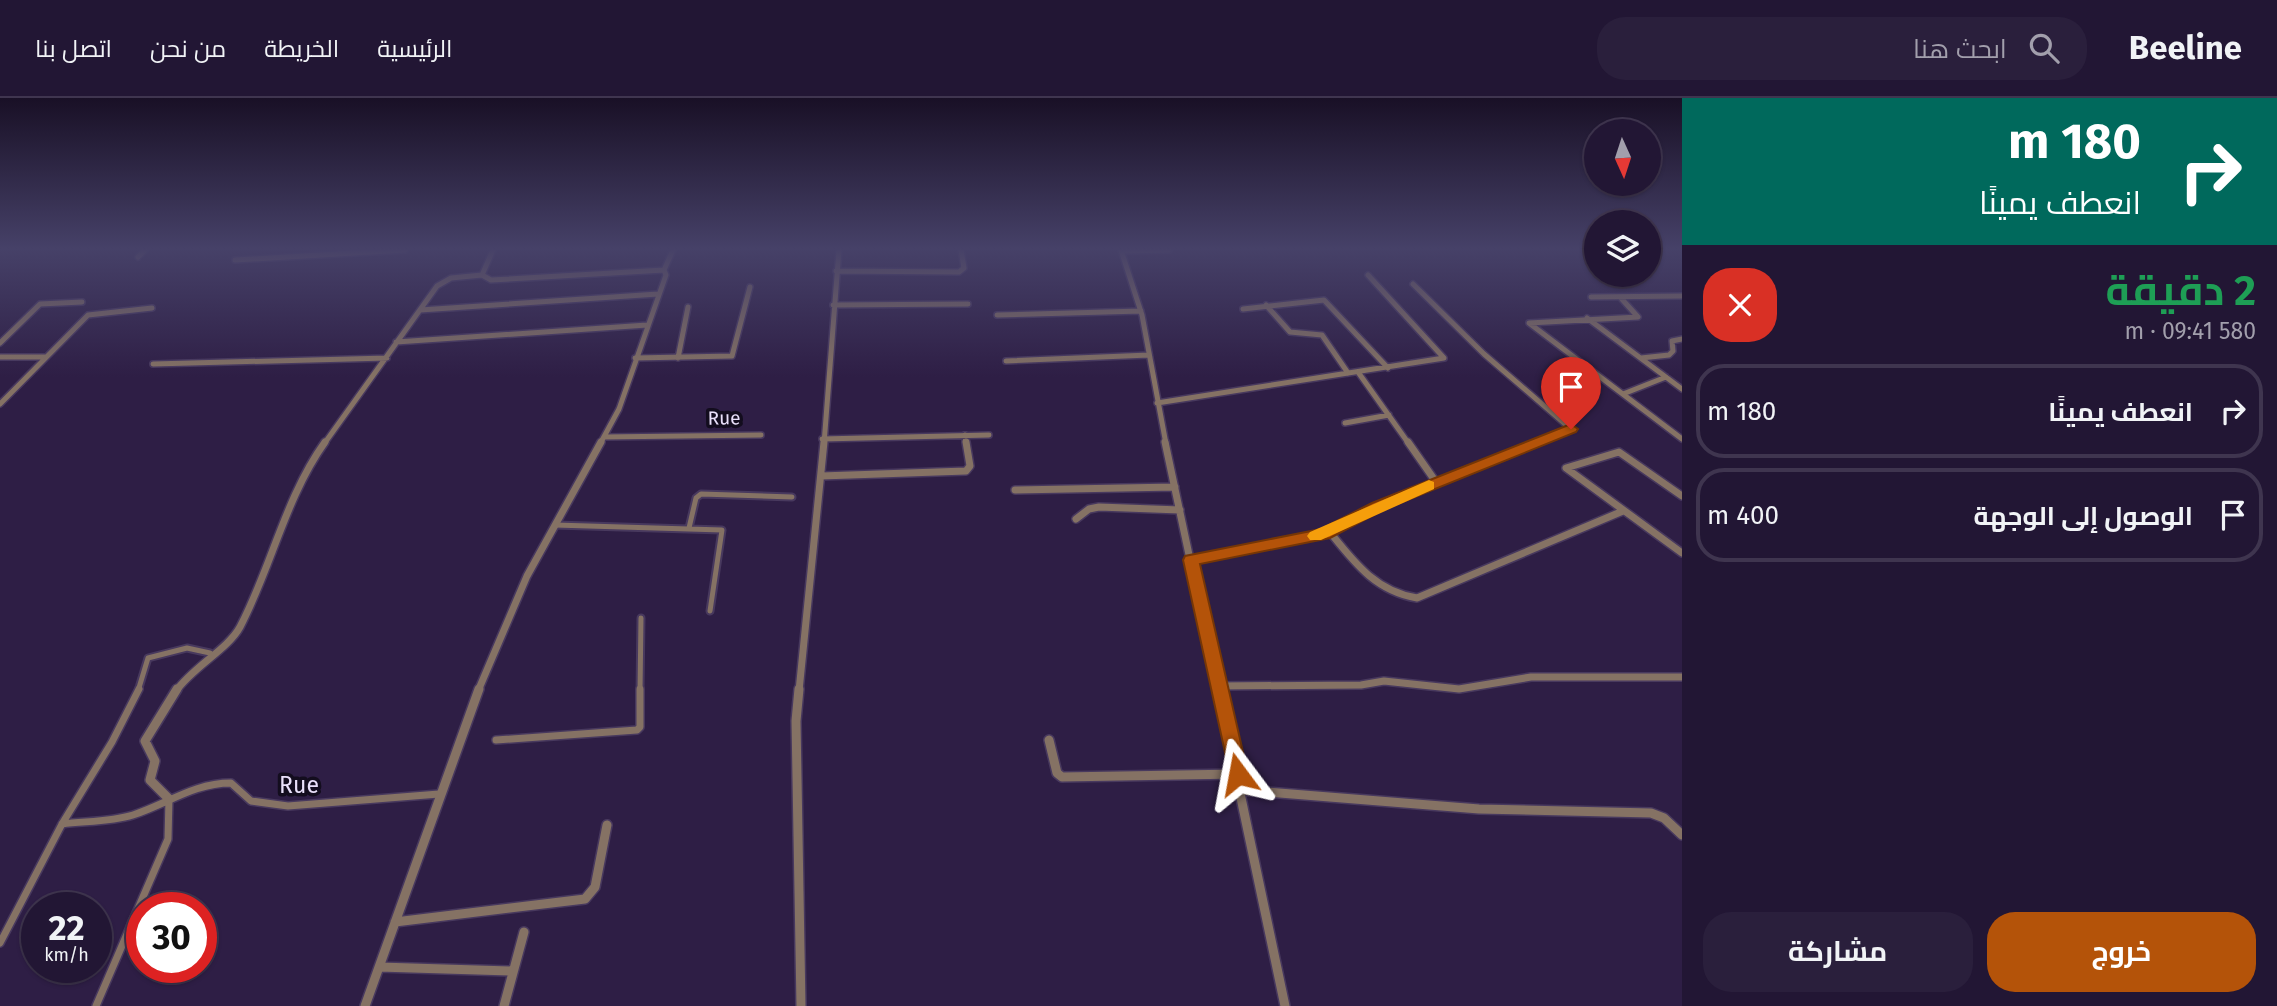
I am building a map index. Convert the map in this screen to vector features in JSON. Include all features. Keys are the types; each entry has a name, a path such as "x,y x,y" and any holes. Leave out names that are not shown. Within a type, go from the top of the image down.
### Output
{"street":[{"path":"96,1006 168,839 169,799 150,780 155,761 145,741 189,674 210,653 231,640 239,628 306,469 435,292"},
{"path":"635,358 732,356 749,292"},
{"path":"801,1006 796,721 821,476 834,292"},
{"path":"1135,292 1141,311 1157,403 1238,774 1285,1006"},
{"path":"1157,403 1441,359 1444,355 1385,292"},
{"path":"1191,560 1329,531 1436,482 1567,431 1571,426 1484,354 1421,292"},
{"path":"365,1006 439,794 500,635 527,576 624,396 658,294 420,310"},
{"path":"1591,297 1682,296"},
{"path":"1620,297 1638,317 1529,323 1682,439"},
{"path":"1243,309 1324,299 1388,368"},
{"path":"0,343 40,304 82,302"},
{"path":"833,305 968,304"},
{"path":"1266,305 1290,332 1322,335 1348,373"},
{"path":"678,358 688,307"},
{"path":"0,404 89,315 152,308"},
{"path":"997,315 1141,311"},
{"path":"1586,318 1682,389"},
{"path":"396,342 647,325"},
{"path":"1640,358 1669,355 1673,351 1672,341 1682,339"},
{"path":"1006,361 1149,355"},
{"path":"0,357 47,357"},
{"path":"153,364 387,358"},
{"path":"1358,372 1436,482"},
{"path":"1623,394 1666,377"},
{"path":"1345,423 1389,415"},
{"name":"Rue","path":"604,437 761,435"},
{"path":"821,476 966,471 970,466 965,435"},
{"path":"822,439 989,435"},
{"path":"1682,496 1619,452 1566,468 1682,553"},
{"path":"1015,490 1175,487"},
{"path":"689,528 696,498 701,494 792,497"},
{"path":"1076,519 1089,509 1099,507 1180,510"},
{"path":"1329,531 1373,583 1391,593 1417,598 1623,511"},
{"path":"555,525 720,529 723,534 710,611"},
{"path":"496,740 637,730 640,727 641,618"},
{"path":"0,943 62,824 116,734 147,670 148,658 170,650 196,646 210,653"},
{"path":"1218,686 1361,685 1384,681 1460,689 1531,677 1682,677"},
{"path":"1049,740 1056,773 1062,777 1238,774"},
{"name":"Rue","path":"62,824 130,815 188,790 221,782 231,783 246,798 264,804 345,804 439,794"},
{"path":"1241,790 1479,809 1651,813 1664,818 1682,835"},
{"path":"395,922 585,899 595,887 607,825"},
{"path":"504,1006 524,932"},
{"path":"379,967 513,971"}],"slow traffic":[{"path":"1315,536 1325,534 1336,525 1429,485"}],"route":[{"path":"1238,774 1191,560 1325,534 1336,525 1378,506 1571,429"}]}
